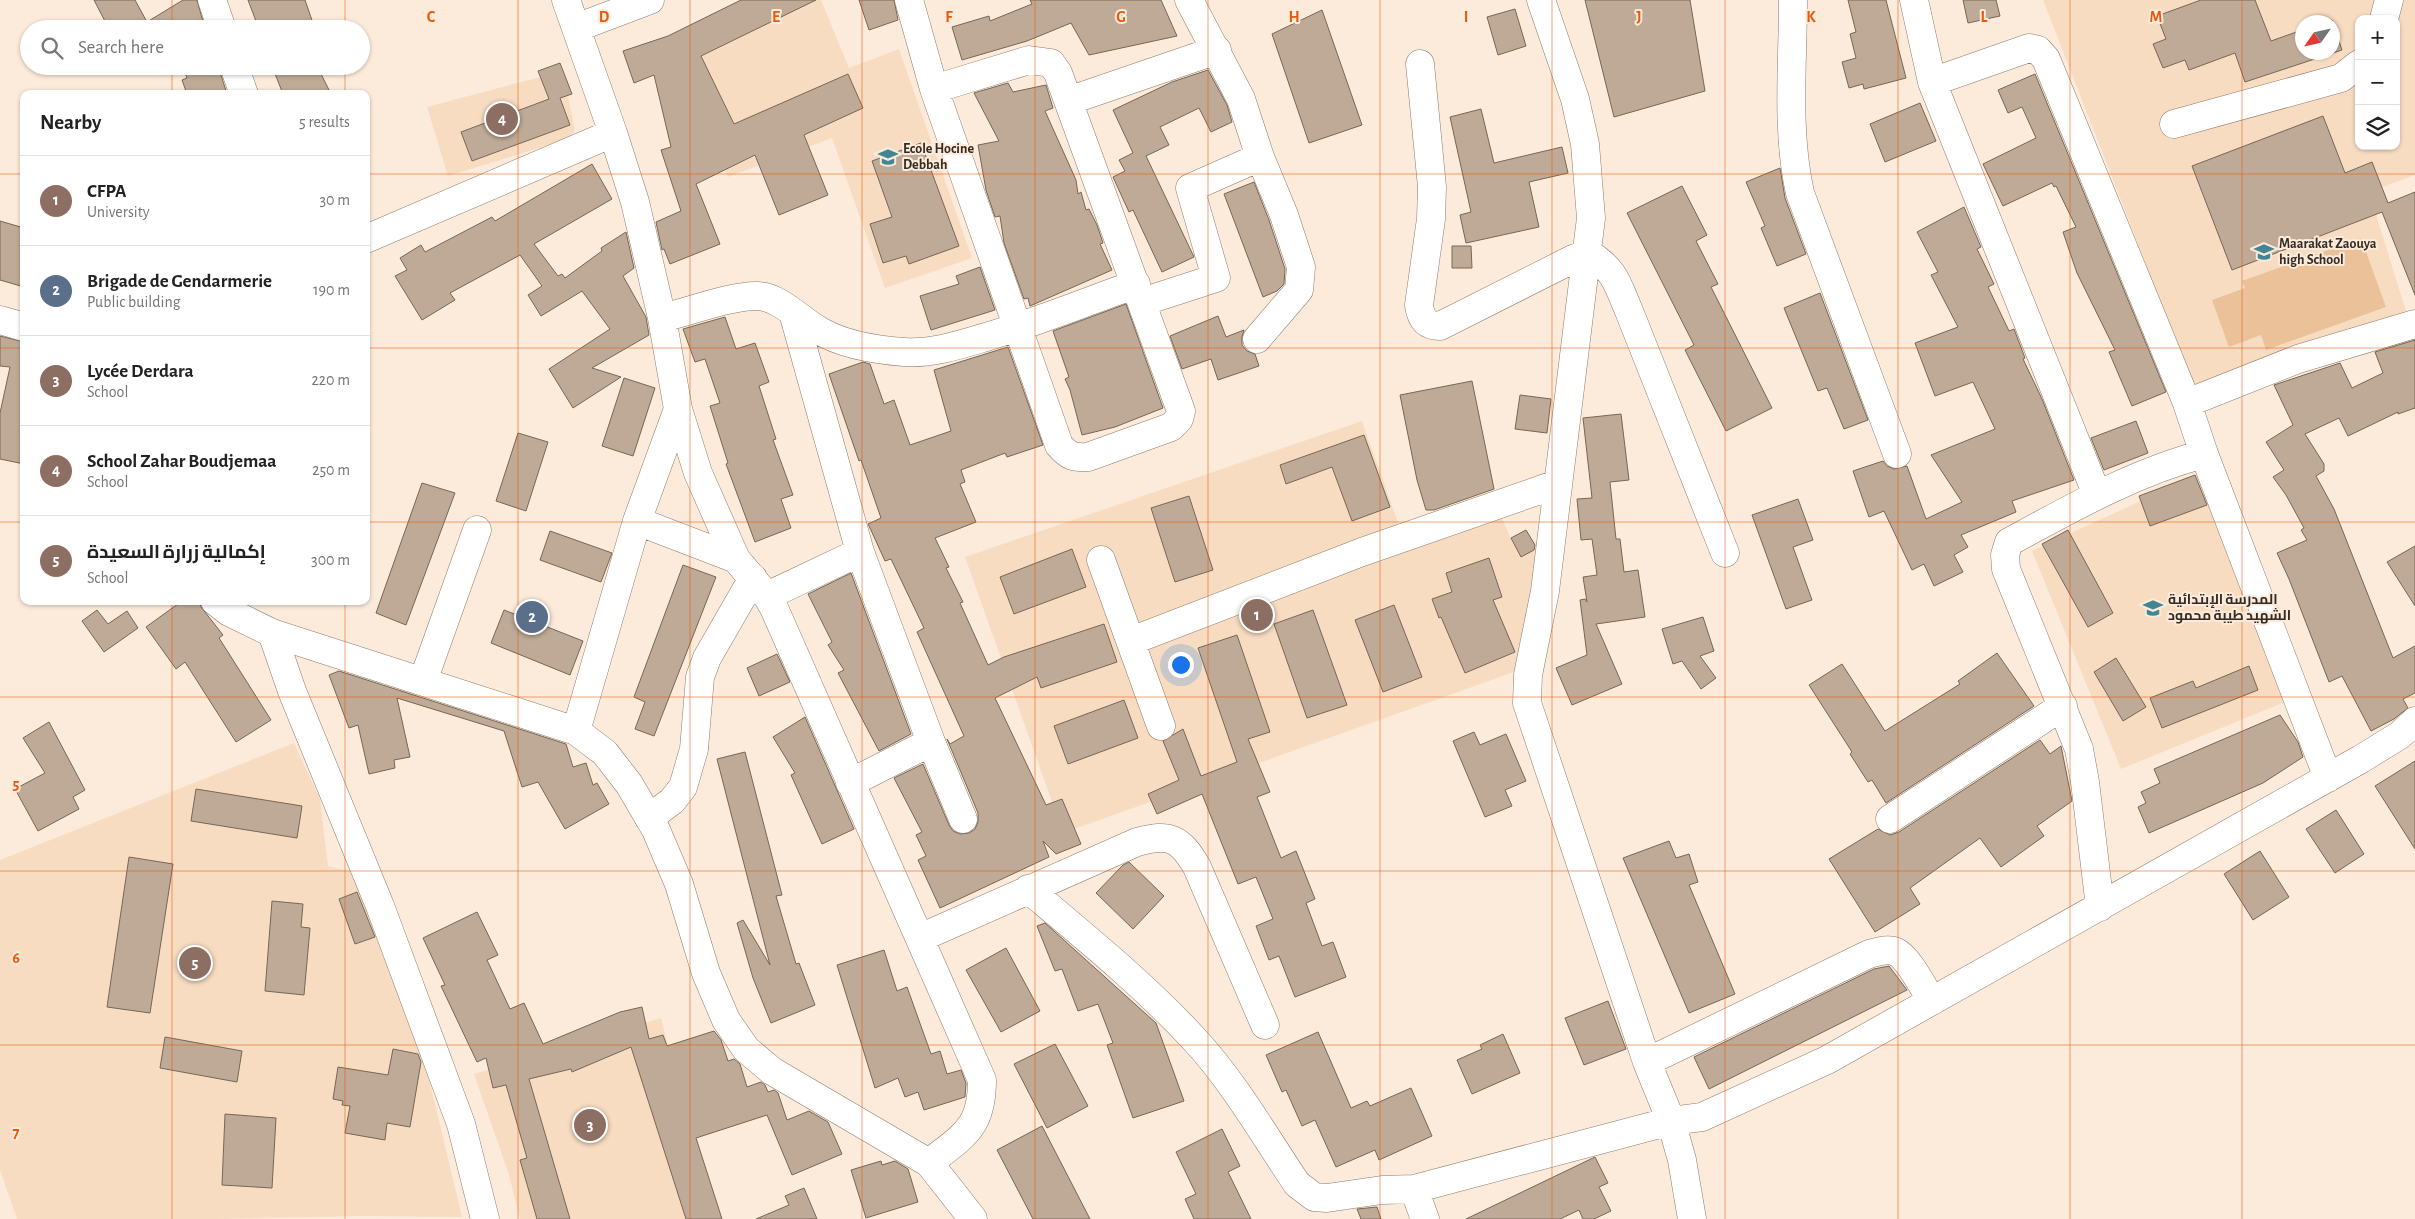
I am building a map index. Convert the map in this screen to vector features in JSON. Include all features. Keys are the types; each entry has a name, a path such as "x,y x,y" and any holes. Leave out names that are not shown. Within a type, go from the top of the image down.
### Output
{"street":[{"path":"212,0 219,20"},
{"path":"566,0 635,202 662,318 678,408 698,473 752,578 850,783 982,1080 982,1102 977,1119 963,1136 929,1162"},
{"path":"576,28 650,0"},
{"path":"909,0 934,89 1059,445 1067,454 1077,458 1088,456 1171,427 1179,420 1181,412 1058,73 1051,63 1029,60 934,89"},
{"path":"1189,0 1217,50 1241,99 1260,157 1284,214 1300,267 1299,290 1257,339"},
{"path":"1542,0 1575,99 1585,144 1591,218 1545,591 1528,674 1527,703 1647,1062 1671,1121 1682,1160 1692,1219"},
{"path":"1793,0 1792,137 1800,193 1897,454"},
{"path":"1914,0 1932,82 2097,494"},
{"path":"2385,15 2389,0"},
{"path":"1932,82 2029,48 2038,50 2046,59 2187,402 2204,454 2328,778"},
{"path":"1068,100 1217,50"},
{"path":"1420,64 1432,187 1431,219 1419,306 1420,315 1425,322 1432,326 1440,326 1554,267 1588,253"},
{"path":"2174,124 2341,78 2355,67"},
{"path":"237,75 243,90"},
{"path":"370,237 613,133"},
{"path":"662,318 727,301 757,296 775,300 794,316 836,339 903,352 921,352 949,348 1139,293 1216,278 1190,188 1260,157"},
{"path":"1588,253 1605,264 1616,281 1725,552"},
{"path":"794,316 860,552 962,819"},
{"path":"0,320 20,325"},
{"path":"2187,402 2298,359 2415,324"},
{"path":"576,731 638,521 678,408"},
{"path":"2100,907 2085,782 2079,749 2006,569 2005,555 2009,542 2097,494 2160,468 2204,454"},
{"path":"1131,641 1362,552 1557,484"},
{"path":"638,521 752,578 860,552"},
{"path":"423,681 477,530"},
{"path":"1101,560 1161,726"},
{"path":"649,818 672,801 683,786 694,749 700,677 707,658 752,578"},
{"path":"220,605 229,612 272,634 576,731 605,753 629,784 649,818 679,884 709,981 726,1020 746,1049 772,1071 929,1162 973,1219"},
{"path":"272,634 292,691 380,906 457,1115 485,1219"},
{"path":"1890,819 2063,706"},
{"path":"1028,890 1109,958 1195,1040 1237,1094 1304,1192 1314,1197 1327,1198 1382,1190 1414,1190 1671,1121 1702,1117 1738,1101 1827,1060 2328,778 2410,735"},
{"path":"850,783 931,742"},
{"path":"920,938 1137,842 1158,836 1173,839 1188,851 1197,867 1265,1025"},
{"path":"1647,1062 1869,954 1885,950 1895,951 1903,957 1932,1001"},
{"path":"1414,1190 1425,1219"}],"shaded area":[{"name":"Ecole Hocine Debbah","path":"767,0 821,0 849,68 899,49 972,258 885,288 832,138 728,177 677,37"},
{"name":"Maarakat Zaouya high School","path":"2043,0 2415,0 2415,175 2369,192 2406,311 2193,385"},
{"path":"563,71 575,131 568,139 448,176 427,107"},
{"path":"2361,238 2386,307 2266,350 2261,335 2229,347 2212,300 2245,288 2242,281"},
{"path":"1362,421 1402,534 1496,505 1513,543 1529,541 1542,557 1514,672 1063,833 965,557"},
{"name":"المدرسة الإبتدائية الشهيد طيبة محمود","path":"2197,475 2290,700 2121,769 2032,551"},
{"path":"294,743 320,799 328,866 357,873 423,1054 462,1217 17,1219 0,1170 0,860"},
{"path":"661,1018 712,1219 520,1219 509,1175 474,1074"}],"building":[{"path":"94,0 135,0 146,20 104,20"},
{"path":"183,0 197,0 203,20 150,20"},
{"path":"248,0 305,0 312,20 256,20"},
{"path":"741,0 816,0 701,56 734,124 848,74 863,108 804,135 828,195 779,215 755,155 696,184 720,244 670,264 664,249 662,250 656,222 681,211 661,150 671,147 654,75 634,83 623,51 668,36"},
{"path":"859,0 894,0 898,20 869,30"},
{"path":"1030,0 1161,0 1177,36 1089,55 1071,23 1027,41 962,60 952,27 989,16 990,21 1032,4"},
{"path":"1585,0 1690,0 1705,91 1614,117"},
{"path":"1848,0 1886,0 1906,78 1864,89 1863,84 1849,88 1842,62 1856,58 1850,34 1856,32"},
{"path":"1963,0 1996,0 2000,16 1968,23"},
{"path":"2201,0 2255,0 2271,41 2295,32 2295,60 2312,60 2245,82 2235,53 2189,70 2185,60 2163,68 2153,44 2166,39 2157,16"},
{"path":"1515,9 1526,46 1498,55 1487,17"},
{"path":"1322,10 1362,125 1309,143 1272,34"},
{"path":"560,63 572,94 560,98 570,125 472,161 461,132 549,99 538,71"},
{"path":"1208,70 1227,105 1232,122 1211,132 1199,108 1160,127 1169,145 1146,156 1194,257 1162,272 1133,210 1129,212 1113,177 1125,171 1119,160 1133,153 1113,110 1172,82"},
{"path":"2035,74 2166,392 2132,406 2109,352 2115,350 2077,273 2063,232 2076,227 2056,186 2054,187 2052,183 2003,206 1983,164 2036,138 2022,107 2008,113 1998,90"},
{"path":"186,75 221,75 226,90 186,90 182,80 187,78"},
{"path":"276,75 322,75 329,90 281,90"},
{"path":"1008,83 1013,92 1046,85 1053,108 1045,111 1076,180 1078,194 1081,192 1086,210 1089,209 1097,225 1103,243 1100,244 1112,270 1030,306 1028,298 1024,299 1004,243 1000,216 995,217 986,190 978,145 999,141 974,93"},
{"path":"1920,103 1936,141 1885,162 1870,124"},
{"path":"1481,109 1494,163 1562,147 1568,173 1529,182 1539,227 1466,243 1460,215 1471,212 1450,117"},
{"path":"2323,116 2345,173 2372,162 2388,203 2415,192 2415,295 2382,212 2232,270 2192,166"},
{"path":"921,143 959,246 909,264 906,256 883,263 870,224 892,217 872,161"},
{"path":"592,164 612,199 534,244 558,276 562,274 565,278 602,251 601,248 626,232 634,268 623,276 646,317 649,335 592,368 621,377 573,408 549,369 610,329 582,291 541,316 528,295 542,286 520,255 450,293 455,300 422,320 395,276 407,270 400,258 421,245 425,252 492,217 495,221"},
{"path":"1780,168 1785,198 1806,254 1777,266 1761,228 1765,226 1746,182"},
{"path":"1254,182 1285,269 1284,284 1277,291 1263,297 1224,194"},
{"path":"1682,186 1707,235 1696,241 1718,284 1711,287 1772,408 1726,431 1685,350 1694,345 1627,213"},
{"path":"1964,207 1981,247 1977,249 1994,284 1988,287 2009,331 2014,329 2025,358 2023,359 2042,399 2074,480 2012,501 2016,512 1961,535 1968,547 1954,555 1963,572 1934,586 1924,564 1912,570 1884,511 1869,517 1853,471 1883,461 1887,466 1894,469 1907,466 1926,519 1962,502 1931,455 1995,429 1973,382 1935,396 1915,343 1958,327 1931,275 1938,272 1917,232"},
{"path":"0,221 20,227 20,286 0,280"},
{"path":"1452,246 1471,246 1472,268 1452,268"},
{"path":"980,267 995,310 931,330 920,296 959,284 956,276"},
{"path":"1820,293 1868,420 1844,429 1827,388 1818,391 1784,308"},
{"path":"1126,304 1163,408 1115,427 1082,435 1070,390 1065,379 1069,377 1053,331"},
{"path":"1218,316 1226,337 1244,330 1242,345 1247,351 1255,354 1259,366 1218,380 1211,359 1182,369 1170,336"},
{"path":"725,317 736,349 755,343 769,382 759,386 776,439 773,440 793,495 781,499 791,528 755,542 726,464 728,463 710,406 720,403 705,359 695,362 683,329"},
{"path":"0,336 20,341 20,463 0,459 0,413 10,367 0,366"},
{"path":"2415,340 2415,408 2398,414 2398,412 2348,436 2339,418 2305,434 2324,464 2324,471 2316,476 2334,509 2393,658 2415,646 2415,693 2403,699 2408,708 2394,719 2371,731 2342,676 2329,682 2277,553 2307,540 2301,530 2304,528 2286,495 2273,477 2284,470 2266,442 2293,425 2274,385 2340,363 2352,388 2383,373 2375,352"},
{"path":"1008,347 1043,445 1007,457 1005,453 961,470 965,482 960,484 976,522 935,538 949,567 946,568 963,602 960,603 988,665 1004,657 1104,624 1117,662 1041,688 1037,677 995,698 1046,805 1062,799 1081,844 1056,854 1043,841 1049,857 940,908 918,860 926,856 916,835 922,832 894,778 923,764 953,831 960,834 969,833 975,829 978,822 978,813 947,739 950,744 964,736 917,632 924,628 891,559 885,561 868,524 881,518 829,374 863,362 870,364 884,404 894,400 910,445 951,431 934,370"},
{"path":"624,378 655,388 633,456 602,446"},
{"path":"1472,381 1494,489 1434,510 1426,510 1417,480 1400,395"},
{"path":"1520,395 1551,399 1547,433 1515,429"},
{"path":"1621,414 1629,480 1610,482 1616,539 1620,539 1624,572 1638,570 1645,617 1596,624 1622,684 1572,705 1556,668 1587,655 1580,600 1585,599 1587,602 1583,577 1597,575 1592,539 1581,540 1577,499 1592,498 1583,418"},
{"path":"2136,421 2148,453 2104,470 2091,438"},
{"path":"518,433 548,442 526,511 496,501"},
{"path":"1364,435 1390,507 1352,521 1332,467 1286,484 1280,465"},
{"path":"2195,475 2207,505 2150,526 2139,496"},
{"path":"422,483 455,493 406,625 376,613"},
{"path":"1189,496 1213,570 1175,582 1151,508"},
{"path":"1798,499 1813,540 1793,547 1812,600 1786,609 1752,515"},
{"path":"1526,530 1535,545 1534,550 1521,557 1511,538"},
{"path":"2068,530 2113,613 2088,627 2042,544"},
{"path":"550,531 612,553 601,582 540,560"},
{"path":"2415,546 2415,606 2387,562"},
{"path":"1072,549 1086,587 1014,614 1000,577"},
{"path":"1489,558 1502,597 1493,600 1515,652 1465,673 1432,599 1452,592 1446,573"},
{"path":"683,565 716,577 654,736 635,729 645,702 634,697"},
{"path":"851,573 911,734 879,751 838,673 844,670 828,645 832,642 808,594"},
{"path":"176,605 200,605 223,635 219,638 271,720 236,742 185,662 176,669 146,627"},
{"path":"1394,605 1422,677 1383,692 1355,620"},
{"path":"97,610 108,624 127,611 138,628 104,652 82,621"},
{"path":"504,610 583,641 570,675 491,643"},
{"path":"1313,610 1347,705 1307,718 1274,624"},
{"path":"1703,617 1714,651 1700,656 1716,678 1701,689 1682,661 1673,664 1662,629"},
{"path":"1237,635 1270,732 1248,739 1270,792 1257,797 1281,858 1296,851 1315,899 1306,903 1322,946 1333,942 1346,977 1295,997 1279,956 1269,960 1256,926 1273,919 1256,877 1238,884 1202,794 1157,814 1148,794 1179,780 1163,741 1183,729 1201,776 1237,762 1198,648"},
{"path":"1997,653 2034,706 1886,803 1872,780 1868,782 1850,754 1852,752 1809,685 1842,664 1885,731 1960,684 1958,681"},
{"path":"777,654 790,682 759,696 747,668"},
{"path":"2116,658 2146,707 2123,721 2094,672"},
{"path":"2249,666 2258,690 2162,728 2150,698 2193,681 2196,688"},
{"path":"339,671 566,744 573,767 586,763 593,785 597,783 609,804 565,829 538,782 522,787 504,731 397,698 410,757 394,760 395,768 369,774 358,725 349,728 329,675"},
{"path":"1124,700 1138,738 1068,764 1054,726"},
{"path":"2280,715 2298,742 2303,757 2263,783 2149,833 2138,807 2146,803 2141,792 2160,783 2154,769"},
{"path":"805,717 854,829 822,844 791,775 795,773 773,737"},
{"path":"49,722 85,790 73,797 79,809 38,831 15,789 45,773 23,738"},
{"path":"1474,732 1480,745 1506,734 1526,781 1505,790 1512,806 1485,817 1453,741"},
{"path":"2040,740 2050,754 2061,746 2072,801 2037,826 2044,836 2001,867 1980,838 1910,888 1920,904 1875,932 1829,859 1878,829 1890,835 1899,832"},
{"path":"745,752 782,895 776,896 796,964 799,963 815,1005 771,1023 753,978 737,923 743,920 770,965 717,759"},
{"path":"2415,761 2415,849 2375,786"},
{"path":"196,789 302,806 297,838 191,821"},
{"path":"2336,810 2364,854 2335,873 2306,829"},
{"path":"1669,841 1676,858 1689,854 1698,882 1689,885 1735,994 1689,1013 1623,858"},
{"path":"2260,851 2289,897 2253,920 2224,874"},
{"path":"129,857 173,864 150,1013 107,1007"},
{"path":"1129,862 1164,896 1133,929 1096,893 1123,865"},
{"path":"357,892 375,937 355,944 339,899"},
{"path":"272,901 303,904 301,927 310,928 304,995 265,991"},
{"path":"477,912 498,955 487,960 510,1009 524,1003 543,1044 620,1012 642,1007 649,1039 663,1035 667,1046 714,1031 721,1040 728,1061 734,1059 740,1064 747,1087 761,1082 765,1085 768,1092 774,1090 778,1093 787,1120 809,1111 828,1122 842,1154 792,1175 767,1115 696,1138 722,1219 686,1219 631,1047 572,1072 571,1069 529,1079 570,1219 537,1219 520,1160 527,1158 506,1085 493,1088 486,1058 477,1062 441,986 445,985 423,938"},
{"path":"1045,923 1156,1023 1184,1101 1133,1118 1107,1045 1113,1043 1098,1004 1078,1011 1062,969 1055,971 1037,926"},
{"path":"1006,948 1040,1011 1001,1032 966,970"},
{"path":"884,950 897,991 907,987 931,1054 940,1051 947,1074 961,1070 966,1083 965,1097 924,1110 918,1092 905,1097 898,1078 875,1088 837,965"},
{"path":"1889,966 1907,990 1709,1089 1694,1057 1874,969"},
{"path":"1608,1001 1626,1049 1584,1065 1565,1018"},
{"path":"1318,1032 1351,1108 1367,1101 1370,1106 1411,1088 1432,1136 1379,1160 1375,1150 1336,1167 1315,1120 1302,1126 1286,1090 1282,1092 1266,1055"},
{"path":"1503,1034 1520,1073 1472,1094 1457,1060 1482,1049 1480,1045"},
{"path":"165,1037 242,1051 237,1082 160,1068"},
{"path":"1055,1044 1088,1106 1047,1128 1014,1064"},
{"path":"393,1049 418,1054 421,1062 410,1127 387,1123 385,1140 345,1133 350,1106 342,1105 343,1101 333,1099 338,1067 388,1075"},
{"path":"225,1114 276,1118 272,1188 222,1185"},
{"path":"1042,1126 1090,1219 1033,1219 997,1150"},
{"path":"1222,1129 1240,1166 1228,1172 1251,1219 1194,1219 1185,1199 1196,1194 1176,1152"},
{"path":"1595,1157 1608,1183 1599,1187 1611,1211 1594,1219 1583,1219 1579,1210 1560,1219 1466,1219"},
{"path":"881,1161 882,1165 895,1161 908,1169 918,1202 866,1218 851,1170"},
{"path":"804,1188 817,1219 756,1219 789,1205 785,1196"},
{"path":"1377,1207 1381,1219 1361,1219 1357,1209"}],"place":[{"name":"School Zahar Boudjemaa","path":"502,119"},
{"name":"Ecole Hocine Debbah","path":"888,157"},
{"name":"Maarakat Zaouya high School","path":"2264,252"},
{"name":"المدرسة الإبتدائية الشهيد طيبة محمود","path":"2153,608"},
{"name":"CFPA","path":"1257,615"},
{"name":"Brigade de Gendarmerie","path":"532,617"},
{"name":"إكمالية زرارة السعيدة","path":"195,963"},
{"name":"Lycée Derdara","path":"590,1125"}]}
